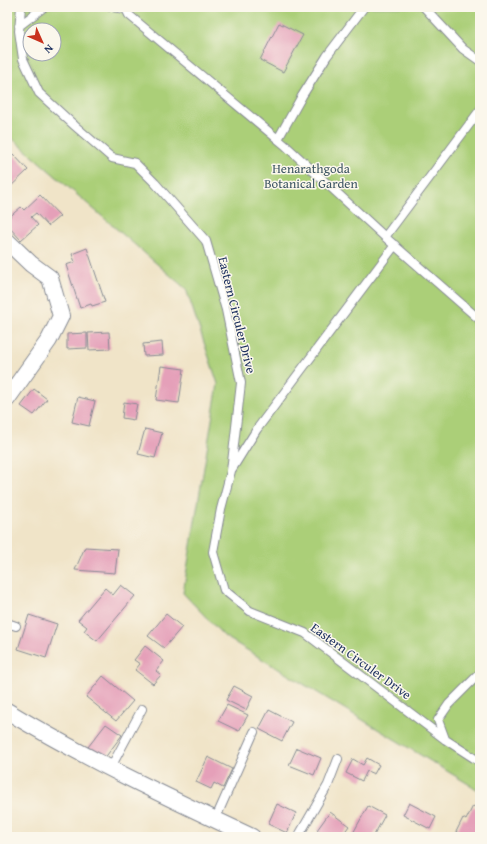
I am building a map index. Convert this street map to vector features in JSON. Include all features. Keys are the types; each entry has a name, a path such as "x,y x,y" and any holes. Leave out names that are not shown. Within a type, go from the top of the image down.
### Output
{"street":[{"path":"7,241 31,264 50,278 61,316 49,340 7,399"},
{"path":"7,711 75,751 156,792 252,837"}],"lane":[{"name":"Eastern Circuler Drive","path":"21,7 19,26 23,60 39,94 112,158 135,163 155,183 206,241 226,310 241,383 230,471 221,508 213,552 224,590 250,611 305,633 446,740 480,762"},
{"path":"19,26 44,7"},
{"path":"112,7 126,8 129,15 278,139 385,237 480,320"},
{"path":"278,139 327,56 364,7"},
{"path":"424,7 463,49 480,61"},
{"path":"385,237 480,110"},
{"path":"230,471 257,429 395,245"},
{"path":"7,623 16,626"},
{"path":"446,740 438,720 449,704 480,673"},
{"path":"110,769 142,709"},
{"path":"215,820 254,732"},
{"path":"298,837 328,785 338,759"}],"green space":[{"name":"Henarathgoda Botanical Garden","path":"7,7 480,7 480,791 224,636 183,593 218,384 186,289 7,134"}],"building":[{"path":"279,23 303,35 283,72 260,60"},
{"path":"13,154 28,170 7,190 7,159"},
{"path":"40,195 60,216 48,226 36,213 31,217 38,225 21,240 7,225 7,219 21,207 24,210"},
{"path":"87,248 105,302 92,306 91,304 80,308 66,265 75,262 72,254"},
{"path":"109,332 110,349 89,350 88,333"},
{"path":"87,333 87,348 67,349 67,334"},
{"path":"162,342 163,355 144,356 143,344"},
{"path":"161,366 184,369 179,403 156,400"},
{"path":"34,389 47,399 34,415 21,406"},
{"path":"78,397 95,401 89,426 72,422"},
{"path":"124,402 137,404 134,420 122,418"},
{"path":"145,429 162,433 155,458 138,454"},
{"path":"85,547 118,549 115,573 75,570"},
{"path":"121,585 135,596 97,641 84,631 87,627 78,620 105,588 113,595"},
{"path":"166,614 182,627 164,648 148,636"},
{"path":"29,615 57,624 46,658 18,649"},
{"path":"145,646 164,661 156,671 161,675 153,684 135,670 140,664 134,660"},
{"path":"103,676 133,701 116,721 86,697"},
{"path":"234,686 253,696 246,710 226,700"},
{"path":"227,705 248,715 239,731 218,721"},
{"path":"269,710 292,722 282,741 259,729"},
{"path":"106,724 122,735 104,759 88,747"},
{"path":"297,748 321,758 314,775 289,765"},
{"path":"208,757 232,769 223,788 214,783 211,789 196,782"},
{"path":"367,758 379,765 374,774 367,771 362,781 346,773 353,759 363,765"},
{"path":"409,803 436,817 430,829 403,815"},
{"path":"277,804 296,813 287,833 268,824"},
{"path":"368,806 385,815 373,837 356,837 352,835"},
{"path":"473,806 480,810 480,837 466,837 456,832 463,818 466,820"},
{"path":"330,812 349,826 341,837 326,837 317,830"}]}
